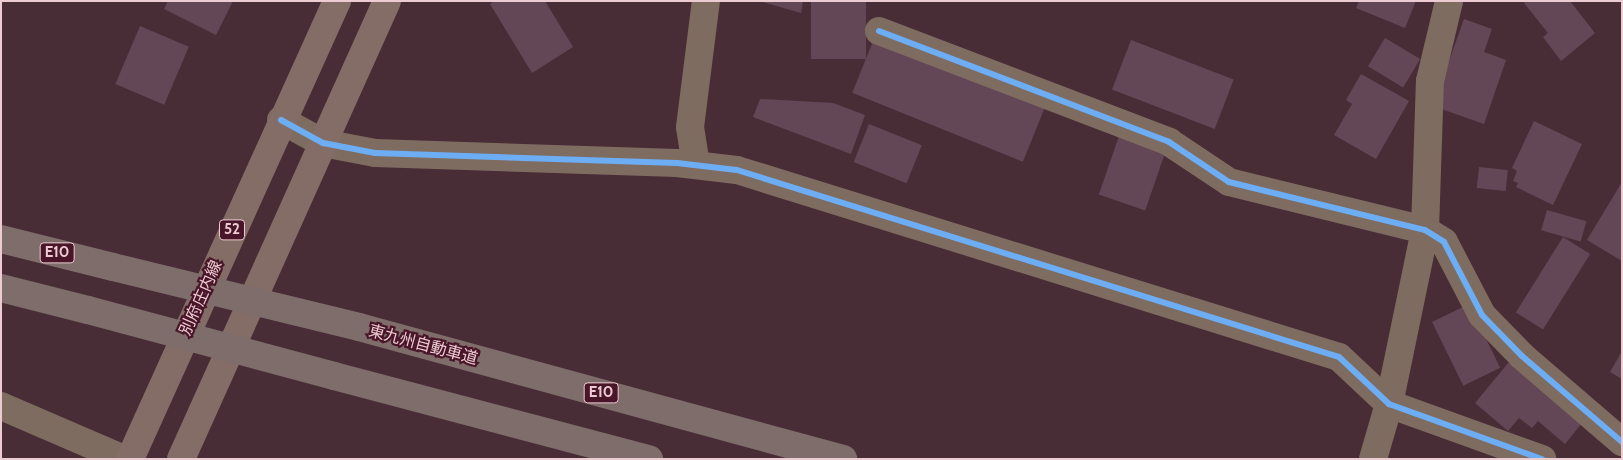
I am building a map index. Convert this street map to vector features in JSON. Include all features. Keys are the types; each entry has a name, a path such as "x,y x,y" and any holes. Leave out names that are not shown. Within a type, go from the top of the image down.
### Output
{"highway":[{"name":"東九州自動車道","path":"1,238 360,327 843,459"},
{"path":"1,288 649,459"}],"main road":[{"name":"別府庄内線","path":"130,459 281,120 337,1"},
{"path":"181,459 387,1"}],"street":[{"path":"696,165 690,127 706,1"},
{"path":"1373,459 1389,404 1425,230 1430,81 1449,1"},
{"path":"879,31 1168,142 1229,182 1425,230 1444,242 1482,315 1534,366 1622,442"},
{"path":"281,120 323,143 375,153 696,165 737,170 1339,357 1389,404 1542,459"},
{"path":"1,406 124,459"}],"building":[{"path":"168,1 233,1 216,35 164,9"},
{"path":"494,1 545,1 573,47 532,73 490,4"},
{"path":"759,1 803,1 801,13"},
{"path":"811,1 866,1 866,59 811,59"},
{"path":"1359,1 1416,1 1405,28 1356,8"},
{"path":"1527,1 1570,1 1595,33 1561,61 1543,37 1548,33 1524,3"},
{"path":"1464,19 1492,29 1484,52 1506,60 1484,124 1433,106"},
{"path":"140,26 189,47 164,105 115,84"},
{"path":"1385,38 1420,59 1403,87 1368,66"},
{"path":"874,39 1045,108 1023,162 852,93"},
{"path":"1131,40 1234,79 1215,129 1112,89"},
{"path":"1361,74 1409,101 1376,159 1334,135 1352,104 1346,100"},
{"path":"760,99 833,103 865,115 851,154 753,117"},
{"path":"1534,121 1582,144 1553,205 1516,187 1518,183 1513,181 1517,171 1512,168"},
{"path":"869,124 922,145 906,183 854,162"},
{"path":"1119,136 1165,152 1145,211 1099,195"},
{"path":"1479,167 1508,170 1506,191 1477,188"},
{"path":"1622,182 1622,261 1587,240"},
{"path":"1547,210 1586,221 1581,241 1541,230"},
{"path":"1563,237 1590,254 1543,329 1516,312"},
{"path":"1469,304 1500,368 1463,386 1432,322"},
{"path":"1622,351 1622,379 1610,372"},
{"path":"1509,362 1582,423 1565,444 1538,421 1532,428 1519,418 1508,431 1475,403"}],"cycle path":[{"path":"879,31 1169,142 1229,182 1425,230 1444,242 1482,315 1522,356 1622,442"},
{"path":"281,120 323,143 375,153 677,163 737,170 1339,357 1389,404 1542,459"}]}
